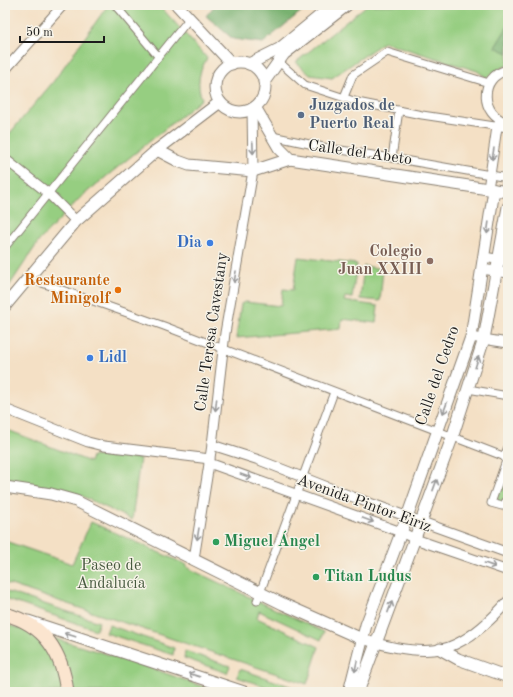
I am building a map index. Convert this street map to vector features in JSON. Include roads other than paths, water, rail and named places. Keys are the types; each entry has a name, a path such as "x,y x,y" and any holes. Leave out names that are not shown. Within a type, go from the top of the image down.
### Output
{"main road":[{"path":"5,614 23,619 48,640 56,652 62,666 67,692"}],"street":[{"path":"5,70 63,5"},
{"path":"115,5 158,56"},
{"path":"177,5 232,64"},
{"path":"248,64 279,49 333,5"},
{"path":"264,82 284,54 347,5"},
{"path":"5,248 189,19"},
{"path":"344,98 353,75 387,52 489,83"},
{"path":"278,61 305,85 344,98 398,110 502,123"},
{"path":"240,62 248,64 261,74 264,82 263,96 253,108 245,112 234,111 225,107 220,102 215,87 216,80 220,73 232,64 240,62"},
{"path":"508,70 500,73 489,83 486,97 488,107 493,115 508,128"},
{"path":"5,306 76,221 157,150 220,102"},
{"name":"Calle del Abeto","path":"253,108 279,148 290,159 507,192"},
{"name":"Calle Teresa Cavestany","path":"194,559 212,445 223,349 253,171 253,108"},
{"path":"392,158 398,110"},
{"name":"Calle del Cedro","path":"349,692 362,639 471,337 484,257 491,189 490,177 502,123"},
{"path":"272,136 328,148 392,158 490,177 508,178 507,192"},
{"path":"157,150 178,162 189,165 253,171 290,159"},
{"path":"5,158 48,193 76,221"},
{"name":"Calle del Cedro","path":"358,692 422,523 452,438 484,339 497,271 503,260 508,207"},
{"path":"484,257 503,260"},
{"path":"482,269 508,273"},
{"path":"28,278 223,349 506,458"},
{"path":"471,337 508,343"},
{"path":"468,390 508,396"},
{"path":"259,596 334,392"},
{"name":"Avenida Pintor Eiriz","path":"5,409 88,442 104,446 209,461 401,532 415,539 508,572"},
{"name":"Avenida Pintor Eiriz","path":"212,445 259,460 422,523 508,553"},
{"path":"508,447 506,458 491,503 502,506 508,499"},
{"path":"5,487 51,494 76,501 194,559 259,596 376,644 403,649 440,648 455,645 491,621 508,601"},
{"path":"23,619 244,692"},
{"path":"440,648 458,659 508,676"}],"place":[{"name":"Juzgados de Puerto Real","path":"301,115"},
{"name":"Dia","path":"210,243"},
{"name":"Colegio Juan XXIII","path":"430,261"},
{"name":"Restaurante Minigolf","path":"118,290"},
{"name":"Lidl","path":"90,358"},
{"name":"Miguel Ángel","path":"216,542"},
{"name":"Titan Ludus","path":"316,577"}],"park label":[{"name":"Paseo de Andalucía","path":"111,575"}]}
